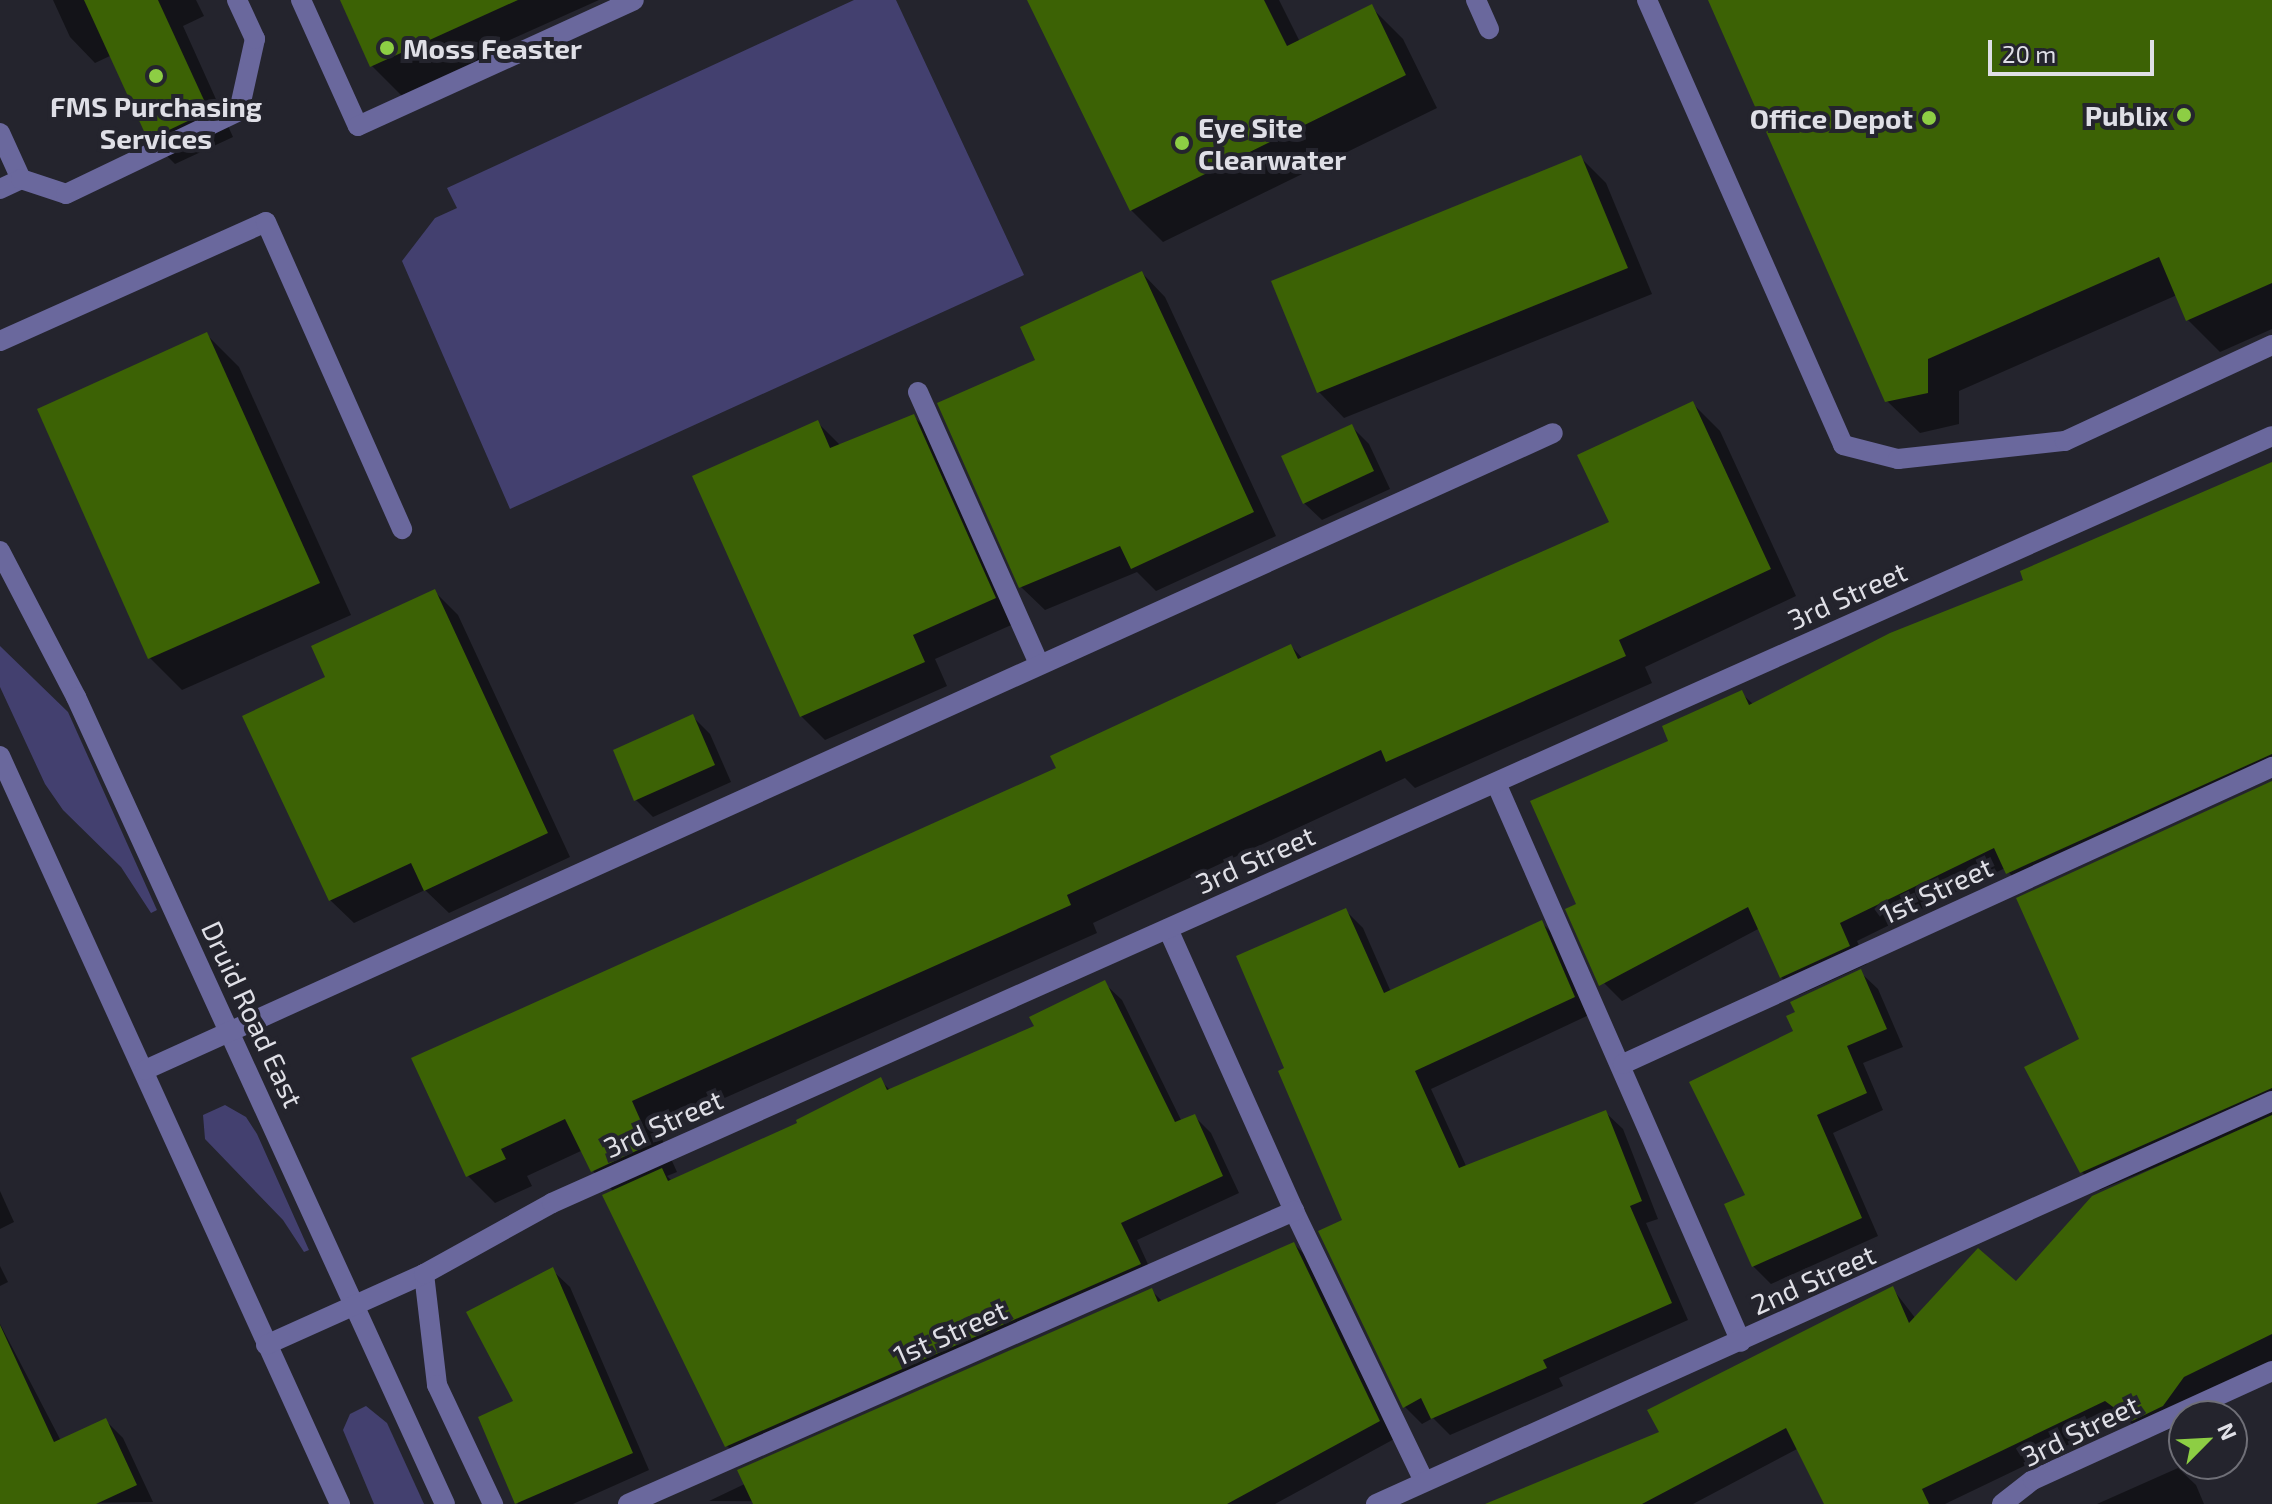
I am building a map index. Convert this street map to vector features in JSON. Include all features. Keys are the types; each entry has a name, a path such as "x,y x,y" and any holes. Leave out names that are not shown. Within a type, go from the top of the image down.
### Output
{"street":[{"path":"0,189 21,179 66,194 239,111 255,39 237,0"},
{"path":"301,0 358,126 634,0"},
{"path":"1476,0 1489,29"},
{"path":"1647,0 1843,445 1898,459 2065,441 2272,345"},
{"path":"0,133 21,179"},
{"path":"0,341 266,222 402,529"},
{"path":"918,392 1039,664"},
{"path":"145,1070 1553,433"},
{"name":"3rd Street","path":"266,1345 424,1274 552,1203 2272,436"},
{"name":"Druid Road East","path":"0,551 76,697 445,1504"},
{"path":"0,756 340,1504"},
{"name":"1st Street","path":"1623,1064 2272,767"},
{"path":"1496,783 1623,1064 1741,1342"},
{"path":"1168,929 1294,1211 1424,1481"},
{"name":"2nd Street","path":"1376,1504 2272,1101"},
{"name":"1st Street","path":"628,1504 1294,1211"},
{"path":"424,1274 437,1385 493,1504"},
{"name":"3rd Street","path":"2002,1504 2033,1480 2272,1371"}],"shaded area":[{"path":"854,0 896,0 1024,275 510,509 402,261 435,218 457,208 447,188"},
{"path":"0,646 68,712 157,910 151,913 121,867 63,810 45,784 0,687"},
{"path":"225,1105 246,1117 257,1134 309,1250 304,1252 283,1220 205,1139 203,1115"},
{"path":"366,1406 387,1423 424,1504 374,1504 343,1430 350,1414"}],"building":[{"name":"FMS Purchasing Services","path":"84,0 158,0 209,111 148,140"},
{"name":"Moss Feaster","path":"340,0 518,0 370,67"},
{"name":"Eye Site Clearwater","path":"1027,0 1264,0 1287,46 1372,4 1406,75 1130,211"},
{"name":"Office Depot","path":"1708,0 2272,0 2272,283 2186,321 2159,257 1928,359 1928,393 1885,402"},
{"path":"1581,155 1628,268 1317,393 1271,281"},
{"path":"1142,271 1254,512 1131,569 1120,546 1019,588 937,403 1035,360 1020,327"},
{"path":"207,332 320,583 148,659 37,409"},
{"path":"1693,401 1771,569 1619,640 1626,656 1386,762 1381,750 1067,895 1071,905 632,1101 651,1144 591,1172 565,1119 501,1149 506,1159 466,1177 411,1058 1056,768 1050,756 1291,644 1298,659 1609,522 1577,455"},
{"path":"914,414 996,598 913,635 925,662 800,717 692,476 818,420 830,448"},
{"path":"1352,424 1374,471 1303,504 1281,456"},
{"path":"2272,462 2272,754 2006,874 1994,848 1840,923 1850,946 1780,978 1748,907 1599,986 1565,909 1576,904 1530,801 1668,741 1662,726 1742,690 1749,705 1890,633 2023,580 2020,571"},
{"path":"435,589 548,833 424,891 411,863 329,901 242,716 325,677 311,646"},
{"path":"693,714 715,765 634,801 613,750"},
{"path":"2272,781 2272,1088 2080,1173 2024,1067 2079,1039 2016,898"},
{"path":"1346,908 1384,993 1542,920 1575,997 1415,1071 1459,1168 1606,1110 1642,1201 1630,1206 1672,1303 1543,1360 1547,1368 1431,1419 1421,1398 1403,1408 1318,1231 1342,1220 1278,1071 1284,1068 1236,956"},
{"path":"1861,969 1887,1029 1847,1046 1867,1093 1817,1115 1862,1218 1752,1267 1724,1204 1745,1195 1689,1082 1793,1031 1786,1016 1795,1012 1790,1002"},
{"path":"1105,980 1175,1122 1195,1114 1223,1176 1121,1223 1141,1264 725,1447 602,1195 662,1168 668,1181 797,1123 796,1120 881,1077 887,1090 1034,1026 1029,1017"},
{"path":"2272,1115 2272,1334 2184,1377 2163,1406 2132,1421 2105,1401 1922,1489 1929,1504 1824,1504 1786,1428 1642,1504 1485,1504 1659,1432 1647,1410 1893,1286 1909,1323 1978,1248 2016,1281 2092,1196"},
{"path":"1294,1242 1380,1421 1227,1504 753,1504 737,1470 1152,1288 1158,1302"},
{"path":"553,1267 633,1453 515,1504 478,1417 513,1401 466,1312"},
{"path":"0,1325 54,1442 106,1418 137,1485 96,1504 0,1504"}],"place":[{"name":"Moss Feaster","path":"387,48"},
{"name":"FMS Purchasing Services","path":"156,76"},
{"name":"Publix","path":"2184,115"},
{"name":"Office Depot","path":"1929,118"},
{"name":"Eye Site Clearwater","path":"1182,143"}]}
